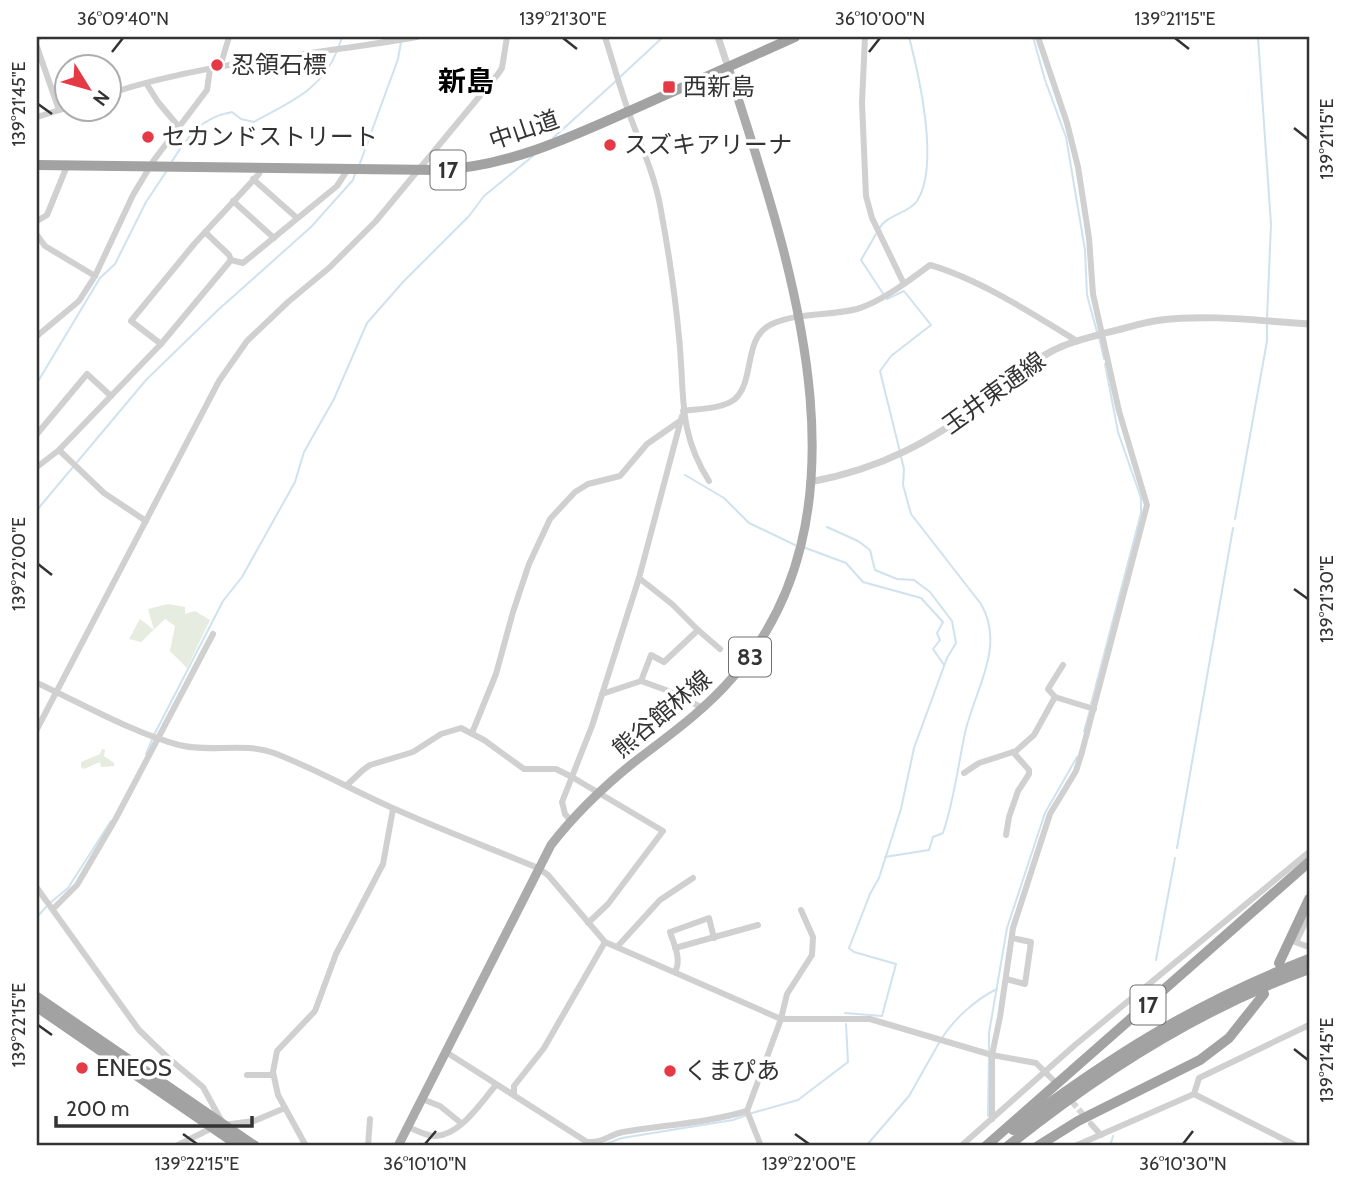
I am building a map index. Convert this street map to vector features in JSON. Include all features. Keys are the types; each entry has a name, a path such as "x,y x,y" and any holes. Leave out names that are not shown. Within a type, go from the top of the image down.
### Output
{"highway":[{"name":"中山道","path":"37,165 420,170 471,168 547,148 795,37"},
{"name":"17","path":"986,1146 1309,862"},
{"path":"1279,963 1293,941 1309,899"},
{"name":"17","path":"994,1146 1092,1071 1151,1034 1252,981 1309,959"},
{"name":"17","path":"1008,1146 1113,1069 1156,1043 1261,987 1309,969"},
{"path":"1038,1146 1078,1121 1200,1060 1230,1038 1265,994"},
{"path":"37,997 219,1129 237,1145"},
{"path":"37,1007 219,1129 255,1146"}],"main road":[{"name":"熊谷館林線","path":"398,1146 551,845 570,820 598,793 703,708 746,663 781,604 801,546 810,482 809,396 799,317 777,220 728,67"}],"street":[{"path":"122,90 220,67 417,37"},
{"path":"37,729 219,381 247,341 348,249 420,170 499,74 507,37"},
{"path":"570,820 565,814 562,802 593,726 639,578 682,411 676,302 660,206 654,178 628,111 605,37"},
{"path":"718,37 728,67"},
{"path":"865,37 862,103 866,197 872,218 904,284"},
{"path":"992,1119 991,1055 1012,938 1050,814 1076,771 1147,505 1100,335 1079,167 1068,123 1038,37"},
{"path":"220,67 228,38"},
{"path":"37,47 52,83"},
{"path":"37,336 79,301 95,276 133,195 207,90 210,69"},
{"path":"146,83 179,127"},
{"path":"37,220 47,215 67,166"},
{"path":"160,344 131,321 261,167"},
{"path":"205,232 231,260 243,263 354,169"},
{"path":"253,179 297,218"},
{"path":"233,201 274,238"},
{"path":"37,235 45,246 95,276"},
{"path":"37,467 59,450 160,344 231,260"},
{"path":"682,411 725,404 735,398 744,385 754,341 771,324 861,308 904,284 930,265 946,269 1020,307 1077,341"},
{"name":"玉井東通線","path":"810,482 847,476 901,454 935,435 989,398 1033,362 1055,349 1077,341 1159,320 1215,318 1309,324"},
{"path":"37,434 87,374 111,396"},
{"path":"682,411 696,461 709,481"},
{"path":"472,733 496,674 529,564 550,519 575,492 587,484 620,476 648,444 681,420"},
{"path":"59,450 104,493 146,521"},
{"path":"639,578 672,604 720,649"},
{"path":"640,681 651,655 664,662 698,630"},
{"path":"51,906 77,885 115,820 213,634"},
{"path":"1063,665 1048,689 1055,696 1091,708"},
{"path":"602,694 640,681 703,708"},
{"path":"37,683 179,745 210,749 242,747 271,752 393,808 538,868 548,875 606,942 781,1019 870,1019 991,1055 1036,1063 1054,1081"},
{"path":"964,773 979,763 1013,752 1034,735 1055,696"},
{"path":"347,785 370,765 413,752 441,734 461,729 472,733 524,769 556,769 572,777 663,831 608,904 588,923"},
{"path":"1006,835 1018,791 1029,774 1029,770 1013,752"},
{"path":"306,1146 278,1095 273,1075 277,1051 315,1011 336,954 383,864 393,808"},
{"path":"961,1146 1046,1071 1309,852"},
{"path":"617,947 660,900 693,878"},
{"path":"37,888 139,1030 204,1087 219,1129"},
{"path":"761,1146 748,1114 790,986 812,955 813,937 802,910"},
{"path":"1309,915 1293,941 1306,946 1309,944"},
{"path":"675,972 678,965 670,932 709,918 714,938"},
{"path":"675,948 758,925"},
{"path":"1006,979 1025,984 1031,942 1012,938"},
{"path":"513,1095 514,1086 544,1048 606,942"},
{"path":"1075,1146 1194,1094 1199,1078 1309,1024"},
{"path":"446,1052 587,1142 599,1143 619,1133 748,1114"},
{"path":"247,1075 273,1075"},
{"path":"408,1127 433,1136 443,1135 461,1123 496,1084"},
{"path":"1194,1094 1297,1146"},
{"path":"422,1099 440,1105 461,1123"},
{"path":"176,1146 285,1108"},
{"path":"368,1146 370,1119"},
{"path":"1091,1124 1101,1135"}],"shaded area":[{"path":"168,604 185,607 185,614 195,611 210,620 187,668 170,651 175,626 165,619 154,630 148,609"},
{"path":"140,619 154,630 141,642 129,639"},
{"path":"102,749 105,750 104,756 114,763 114,766 101,767 100,762 84,769 81,767 81,762 100,754"}],"waterway":[{"path":"339,46 342,37"},
{"path":"620,77 663,37"},
{"path":"879,229 887,220 917,201 924,185 927,166 922,96 909,37"},
{"path":"1033,37 1066,137 1085,250 1087,295 1097,332"},
{"path":"1258,37 1271,224 1267,319"},
{"path":"359,166 398,59 401,42"},
{"path":"172,161 203,123 232,112 241,119 254,122 303,94 322,76 337,51"},
{"path":"553,138 616,81"},
{"path":"154,735 223,601 242,577 295,482 304,452 334,399 367,323 403,282 469,216 484,196 533,156"},
{"path":"37,383 100,278 115,264 146,202 166,172"},
{"path":"37,510 146,380 218,310 311,227 353,180 355,174"},
{"path":"876,234 861,260 884,295"},
{"path":"887,299 904,291 931,325 891,356 880,371 900,452"},
{"path":"1235,519 1267,341 1267,324"},
{"path":"1099,337 1104,359"},
{"path":"1091,704 1141,513 1141,498 1118,432 1105,364"},
{"path":"885,857 929,850 933,837 943,833 969,717 986,669 990,636 988,620 981,604 911,514 903,485 904,469 901,457"},
{"path":"685,475 724,498 749,523 795,545"},
{"path":"827,527 858,541 870,550 875,570 897,579 914,580 930,592 952,621 956,643 947,658 914,748 901,809 879,878 849,948 854,952 896,964 882,1016 845,1013"},
{"path":"1177,848 1233,528"},
{"path":"803,547 846,563 863,582 921,598 943,622 937,633 940,640 933,649 944,665"},
{"path":"1084,731 1090,710"},
{"path":"146,754 152,740"},
{"path":"989,1050 989,1033 1007,928 1045,813 1077,757"},
{"path":"50,903 68,888 111,821"},
{"path":"1156,960 1175,858"},
{"path":"37,917 46,907"},
{"path":"942,1038 966,1010 997,989"},
{"path":"752,1113 798,1100 848,1062 846,1024"},
{"path":"866,1146 909,1096 939,1043"},
{"path":"988,1116 989,1056"},
{"path":"600,1146 622,1138 733,1120 747,1115"},
{"path":"1113,1136 1111,1143 1116,1146"},
{"path":"585,1146 597,1146"}],"tunnel":[{"path":"1055,1082 1087,1119"}],"place":[{"name":"忍領石標","path":"217,65"},
{"name":"西新島","path":"669,87"},
{"name":"セカンドストリート","path":"148,137"},
{"name":"スズキアリーナ","path":"610,145"},
{"name":"ENEOS","path":"82,1068"},
{"name":"くまぴあ","path":"670,1071"}],"district":[{"name":"新島","path":"466,81"}]}
